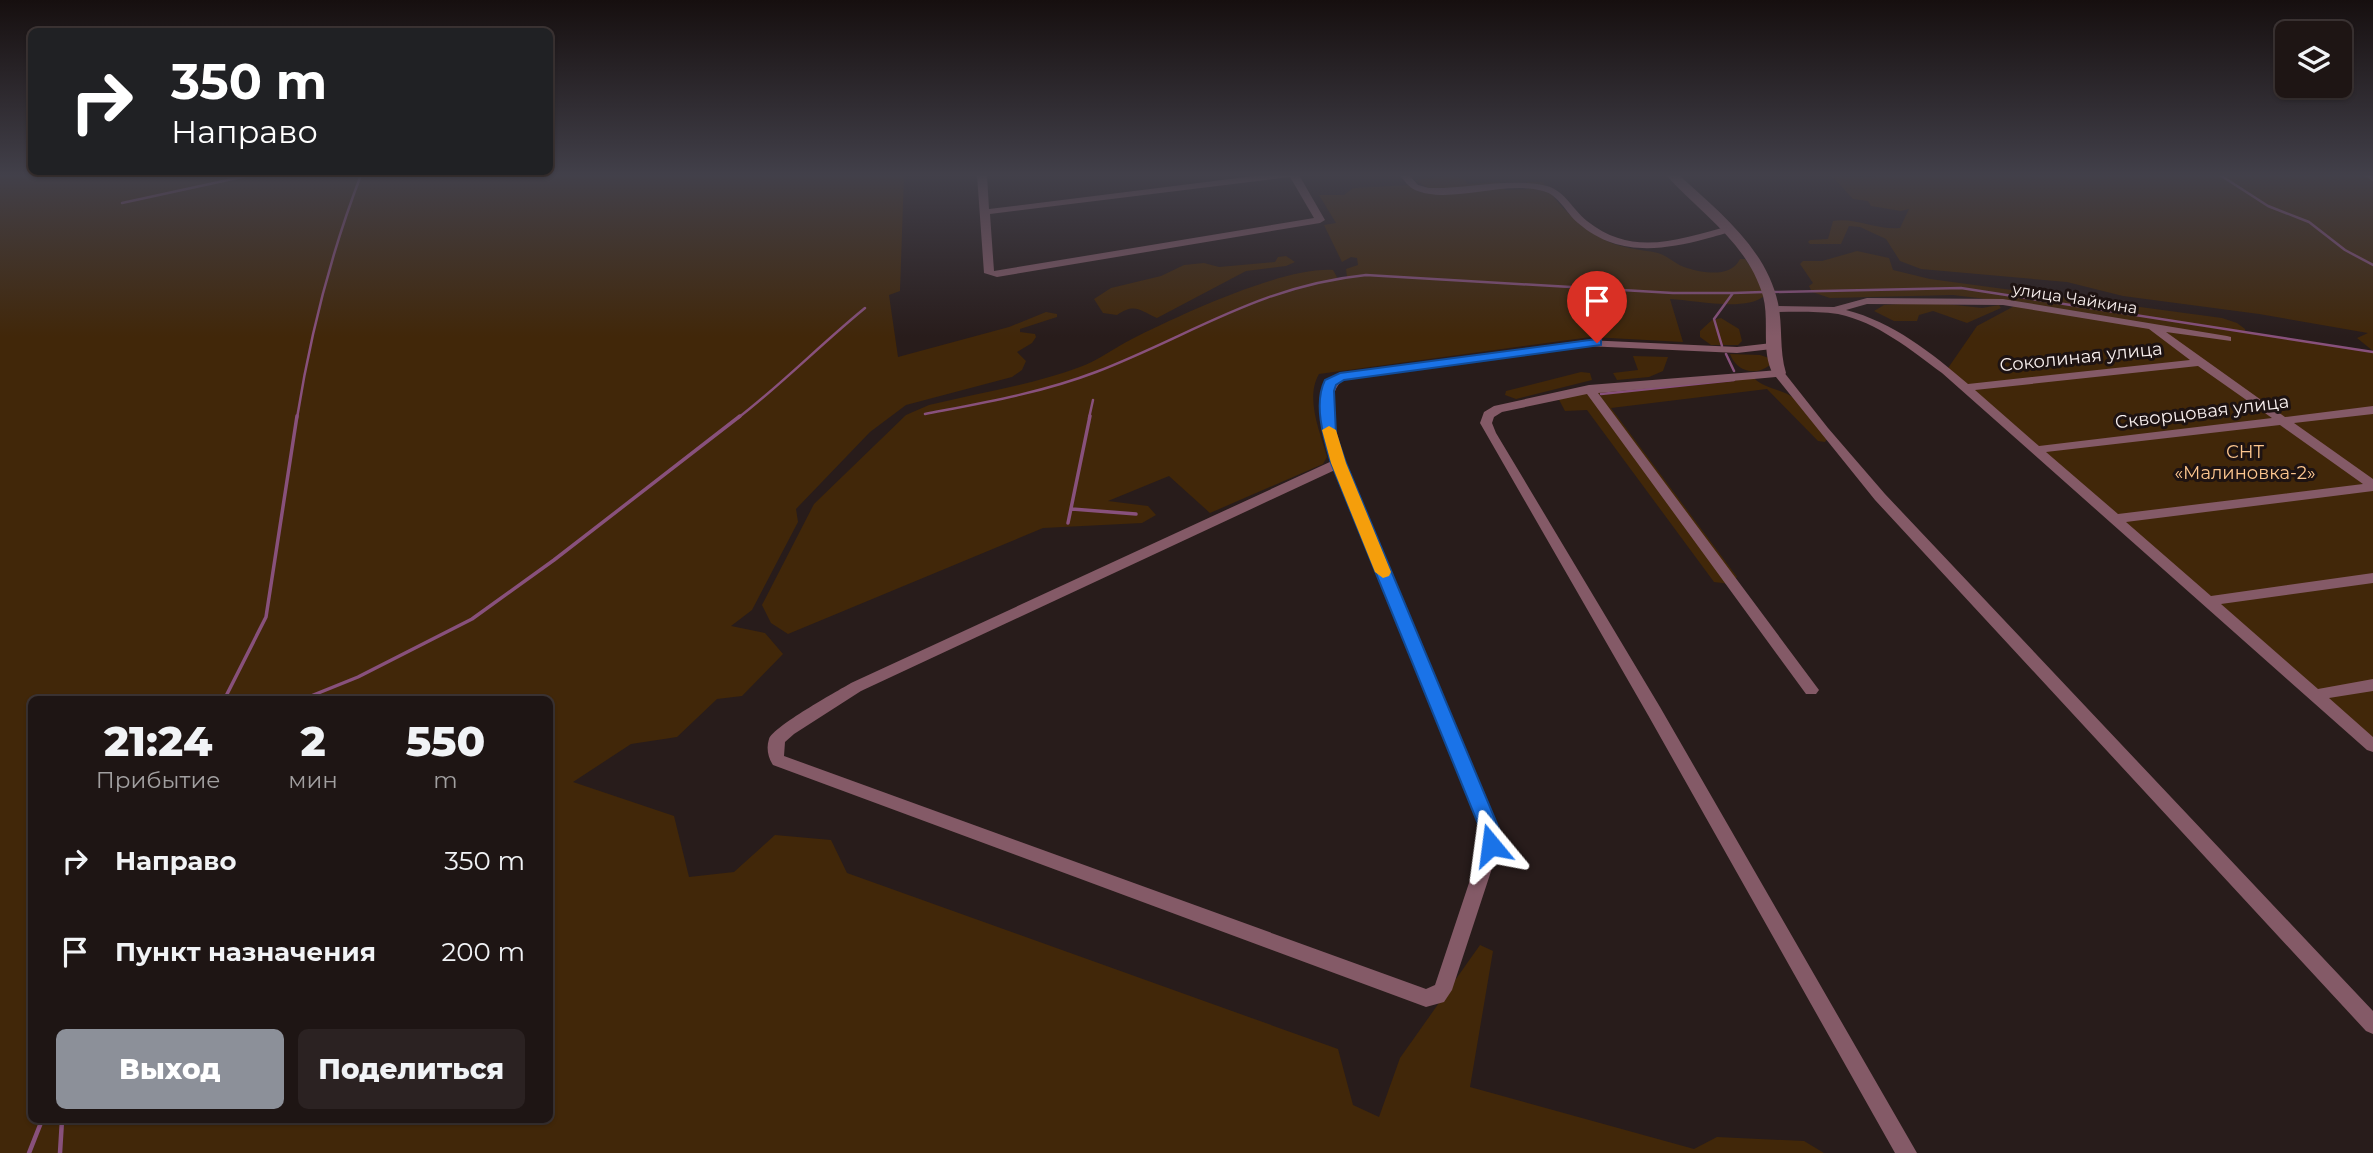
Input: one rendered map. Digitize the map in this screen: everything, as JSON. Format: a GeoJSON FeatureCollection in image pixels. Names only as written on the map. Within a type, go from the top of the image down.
{"type":"FeatureCollection","features":[{"type":"Feature","properties":{"kind":"street"},"geometry":{"type":"LineString","coordinates":[[986,229],[989,273],[997,274],[1267,229]]}},
{"type":"Feature","properties":{"kind":"street"},"geometry":{"type":"LineString","coordinates":[[1593,229],[1617,242],[1644,248],[1730,229],[1743,244],[1770,298],[1772,346],[1779,373],[1880,497],[2373,1025]]}},
{"type":"Feature","properties":{"kind":"street","name":"улица Чайкина"},"geometry":{"type":"LineString","coordinates":[[1834,311],[1851,304],[1867,302],[2003,302],[2227,340]]}},
{"type":"Feature","properties":{"kind":"street"},"geometry":{"type":"LineString","coordinates":[[1772,309],[1834,311],[1856,316],[1886,330],[1947,371],[2373,746]]}},
{"type":"Feature","properties":{"kind":"street"},"geometry":{"type":"LineString","coordinates":[[2150,327],[2373,486]]}},
{"type":"Feature","properties":{"kind":"street"},"geometry":{"type":"LineString","coordinates":[[1339,463],[856,687],[788,730],[777,740],[776,757],[792,766],[1426,998],[1437,996],[1443,990],[1491,845],[1490,831],[1339,463],[1329,434],[1327,391],[1330,383],[1340,377],[1586,343],[1737,350],[1772,346]]}},
{"type":"Feature","properties":{"kind":"street","name":"Соколиная улица"},"geometry":{"type":"LineString","coordinates":[[1966,388],[2199,362]]}},
{"type":"Feature","properties":{"kind":"street"},"geometry":{"type":"LineString","coordinates":[[1779,373],[1589,388],[1498,409],[1488,415],[1486,423],[1679,753],[1907,1153]]}},
{"type":"Feature","properties":{"kind":"street"},"geometry":{"type":"LineString","coordinates":[[1589,388],[1811,691]]}},
{"type":"Feature","properties":{"kind":"street","name":"Скворцовая улица"},"geometry":{"type":"LineString","coordinates":[[2035,450],[2373,410]]}},
{"type":"Feature","properties":{"kind":"street"},"geometry":{"type":"LineString","coordinates":[[2114,519],[2373,486]]}},
{"type":"Feature","properties":{"kind":"street"},"geometry":{"type":"LineString","coordinates":[[2208,601],[2373,578]]}},
{"type":"Feature","properties":{"kind":"street"},"geometry":{"type":"LineString","coordinates":[[2315,695],[2373,685]]}},
{"type":"Feature","properties":{"kind":"green space"},"geometry":{"type":"Polygon","coordinates":[[[0,229],[902,229],[900,291],[889,295],[898,357],[1009,327],[1046,312],[1057,314],[1057,317],[1020,329],[1020,332],[1035,334],[1036,337],[1032,343],[1017,352],[1026,361],[1022,370],[1012,377],[906,405],[870,432],[796,509],[798,522],[752,610],[731,626],[765,633],[783,654],[742,696],[717,699],[677,737],[631,744],[573,782],[674,816],[689,877],[734,872],[775,835],[831,840],[847,873],[1338,1049],[1353,1105],[1379,1117],[1400,1058],[1480,945],[1493,951],[1470,1087],[1694,1149],[1717,1137],[1804,1141],[1824,1153],[0,1153],[0,229]]]}},
{"type":"Feature","properties":{"kind":"green space"},"geometry":{"type":"Polygon","coordinates":[[[1326,229],[1587,229],[1607,241],[1658,253],[1679,265],[1701,271],[1723,272],[1736,265],[1740,259],[1745,259],[1755,273],[1764,296],[1755,301],[1732,304],[1670,299],[1683,342],[1591,337],[1319,374],[1313,394],[1327,457],[1323,464],[1210,513],[1169,476],[1108,501],[1148,506],[1156,515],[1142,523],[1043,528],[788,634],[771,623],[762,605],[814,504],[906,415],[929,405],[1024,384],[1080,367],[1176,318],[1260,284],[1312,271],[1333,270],[1338,279],[1347,277],[1346,269],[1358,265],[1357,258],[1351,257],[1342,262],[1326,229]]]}},
{"type":"Feature","properties":{"kind":"green space"},"geometry":{"type":"Polygon","coordinates":[[[1831,229],[1848,229],[1841,244],[1808,242],[1828,239],[1831,229]]]}},
{"type":"Feature","properties":{"kind":"green space"},"geometry":{"type":"Polygon","coordinates":[[[1864,229],[2373,229],[2373,351],[2357,338],[2368,333],[2259,314],[2123,296],[2067,282],[1921,269],[1900,261],[1886,239],[1864,229]]]}},
{"type":"Feature","properties":{"kind":"green space","name":"СНТ «Малиновка-2»"},"geometry":{"type":"Polygon","coordinates":[[[1857,251],[1889,258],[1893,270],[1930,279],[2222,318],[2237,323],[2245,332],[2373,352],[2373,746],[1946,371],[1977,326],[2020,303],[1953,295],[1830,298],[1812,292],[1809,286],[1813,283],[1800,264],[1803,261],[1822,261],[1857,251]]]}},
{"type":"Feature","properties":{"kind":"green space"},"geometry":{"type":"Polygon","coordinates":[[[1286,256],[1295,262],[1286,266],[1246,271],[1157,318],[1133,309],[1117,315],[1103,313],[1094,299],[1111,288],[1161,276],[1184,265],[1204,263],[1219,267],[1275,262],[1278,257],[1286,256]]]}},
{"type":"Feature","properties":{"kind":"green space"},"geometry":{"type":"Polygon","coordinates":[[[1929,302],[1982,308],[1999,305],[2001,308],[1967,323],[1933,311],[1919,315],[1917,321],[1894,321],[1874,311],[1884,305],[1929,302]]]}},
{"type":"Feature","properties":{"kind":"green space"},"geometry":{"type":"Polygon","coordinates":[[[1721,318],[1739,329],[1742,341],[1738,345],[1711,345],[1700,337],[1700,331],[1712,320],[1721,318]]]}},
{"type":"Feature","properties":{"kind":"green space"},"geometry":{"type":"Polygon","coordinates":[[[1730,354],[1760,355],[1769,358],[1770,365],[1758,371],[1747,370],[1737,365],[1730,354]]]}},
{"type":"Feature","properties":{"kind":"green space"},"geometry":{"type":"Polygon","coordinates":[[[1633,356],[1668,357],[1663,371],[1649,377],[1617,380],[1613,373],[1638,370],[1633,356]]]}},
{"type":"Feature","properties":{"kind":"green space"},"geometry":{"type":"Polygon","coordinates":[[[1581,372],[1590,373],[1592,380],[1516,399],[1505,395],[1506,391],[1581,372]]]}},
{"type":"Feature","properties":{"kind":"green space"},"geometry":{"type":"Polygon","coordinates":[[[1754,378],[1763,385],[1795,399],[1827,439],[1825,442],[1818,441],[1767,389],[1611,408],[1737,577],[1730,584],[1714,582],[1587,410],[1565,411],[1557,396],[1754,378]]]}},
{"type":"Feature","properties":{"kind":"waterway"},"geometry":{"type":"LineString","coordinates":[[297,418],[308,356],[342,229]]}},
{"type":"Feature","properties":{"kind":"waterway"},"geometry":{"type":"LineString","coordinates":[[2318,229],[2345,250],[2373,265]]}},
{"type":"Feature","properties":{"kind":"waterway"},"geometry":{"type":"LineString","coordinates":[[925,414],[1054,386],[1131,358],[1259,301],[1328,281],[1366,275],[1673,293],[1733,293]]}},
{"type":"Feature","properties":{"kind":"waterway"},"geometry":{"type":"LineString","coordinates":[[1773,292],[1961,288],[2373,352]]}},
{"type":"Feature","properties":{"kind":"waterway"},"geometry":{"type":"LineString","coordinates":[[1733,293],[1763,292]]}},
{"type":"Feature","properties":{"kind":"waterway"},"geometry":{"type":"LineString","coordinates":[[1722,346],[1714,319],[1733,293]]}},
{"type":"Feature","properties":{"kind":"waterway"},"geometry":{"type":"LineString","coordinates":[[738,418],[865,308]]}},
{"type":"Feature","properties":{"kind":"waterway"},"geometry":{"type":"LineString","coordinates":[[1726,354],[1734,371]]}},
{"type":"Feature","properties":{"kind":"waterway"},"geometry":{"type":"LineString","coordinates":[[1601,394],[1734,380]]}},
{"type":"Feature","properties":{"kind":"waterway"},"geometry":{"type":"LineString","coordinates":[[1089,418],[1093,400]]}},
{"type":"Feature","properties":{"kind":"waterway"},"geometry":{"type":"LineString","coordinates":[[226,696],[266,617],[297,416]]}},
{"type":"Feature","properties":{"kind":"waterway"},"geometry":{"type":"LineString","coordinates":[[311,696],[358,677],[472,619],[554,560],[740,416]]}},
{"type":"Feature","properties":{"kind":"waterway"},"geometry":{"type":"LineString","coordinates":[[1068,523],[1090,416]]}},
{"type":"Feature","properties":{"kind":"waterway"},"geometry":{"type":"LineString","coordinates":[[1072,509],[1136,514]]}},
{"type":"Feature","properties":{"kind":"waterway"},"geometry":{"type":"LineString","coordinates":[[29,1153],[41,1123]]}},
{"type":"Feature","properties":{"kind":"waterway"},"geometry":{"type":"LineString","coordinates":[[60,1153],[62,1123]]}},
{"type":"Feature","properties":{"kind":"slow traffic"},"geometry":{"type":"LineString","coordinates":[[1329,430],[1339,463],[1383,572]]}},
{"type":"Feature","properties":{"kind":"route"},"geometry":{"type":"LineString","coordinates":[[1491,845],[1490,831],[1339,463],[1329,434],[1327,391],[1330,383],[1340,377],[1597,343]]}}]}
